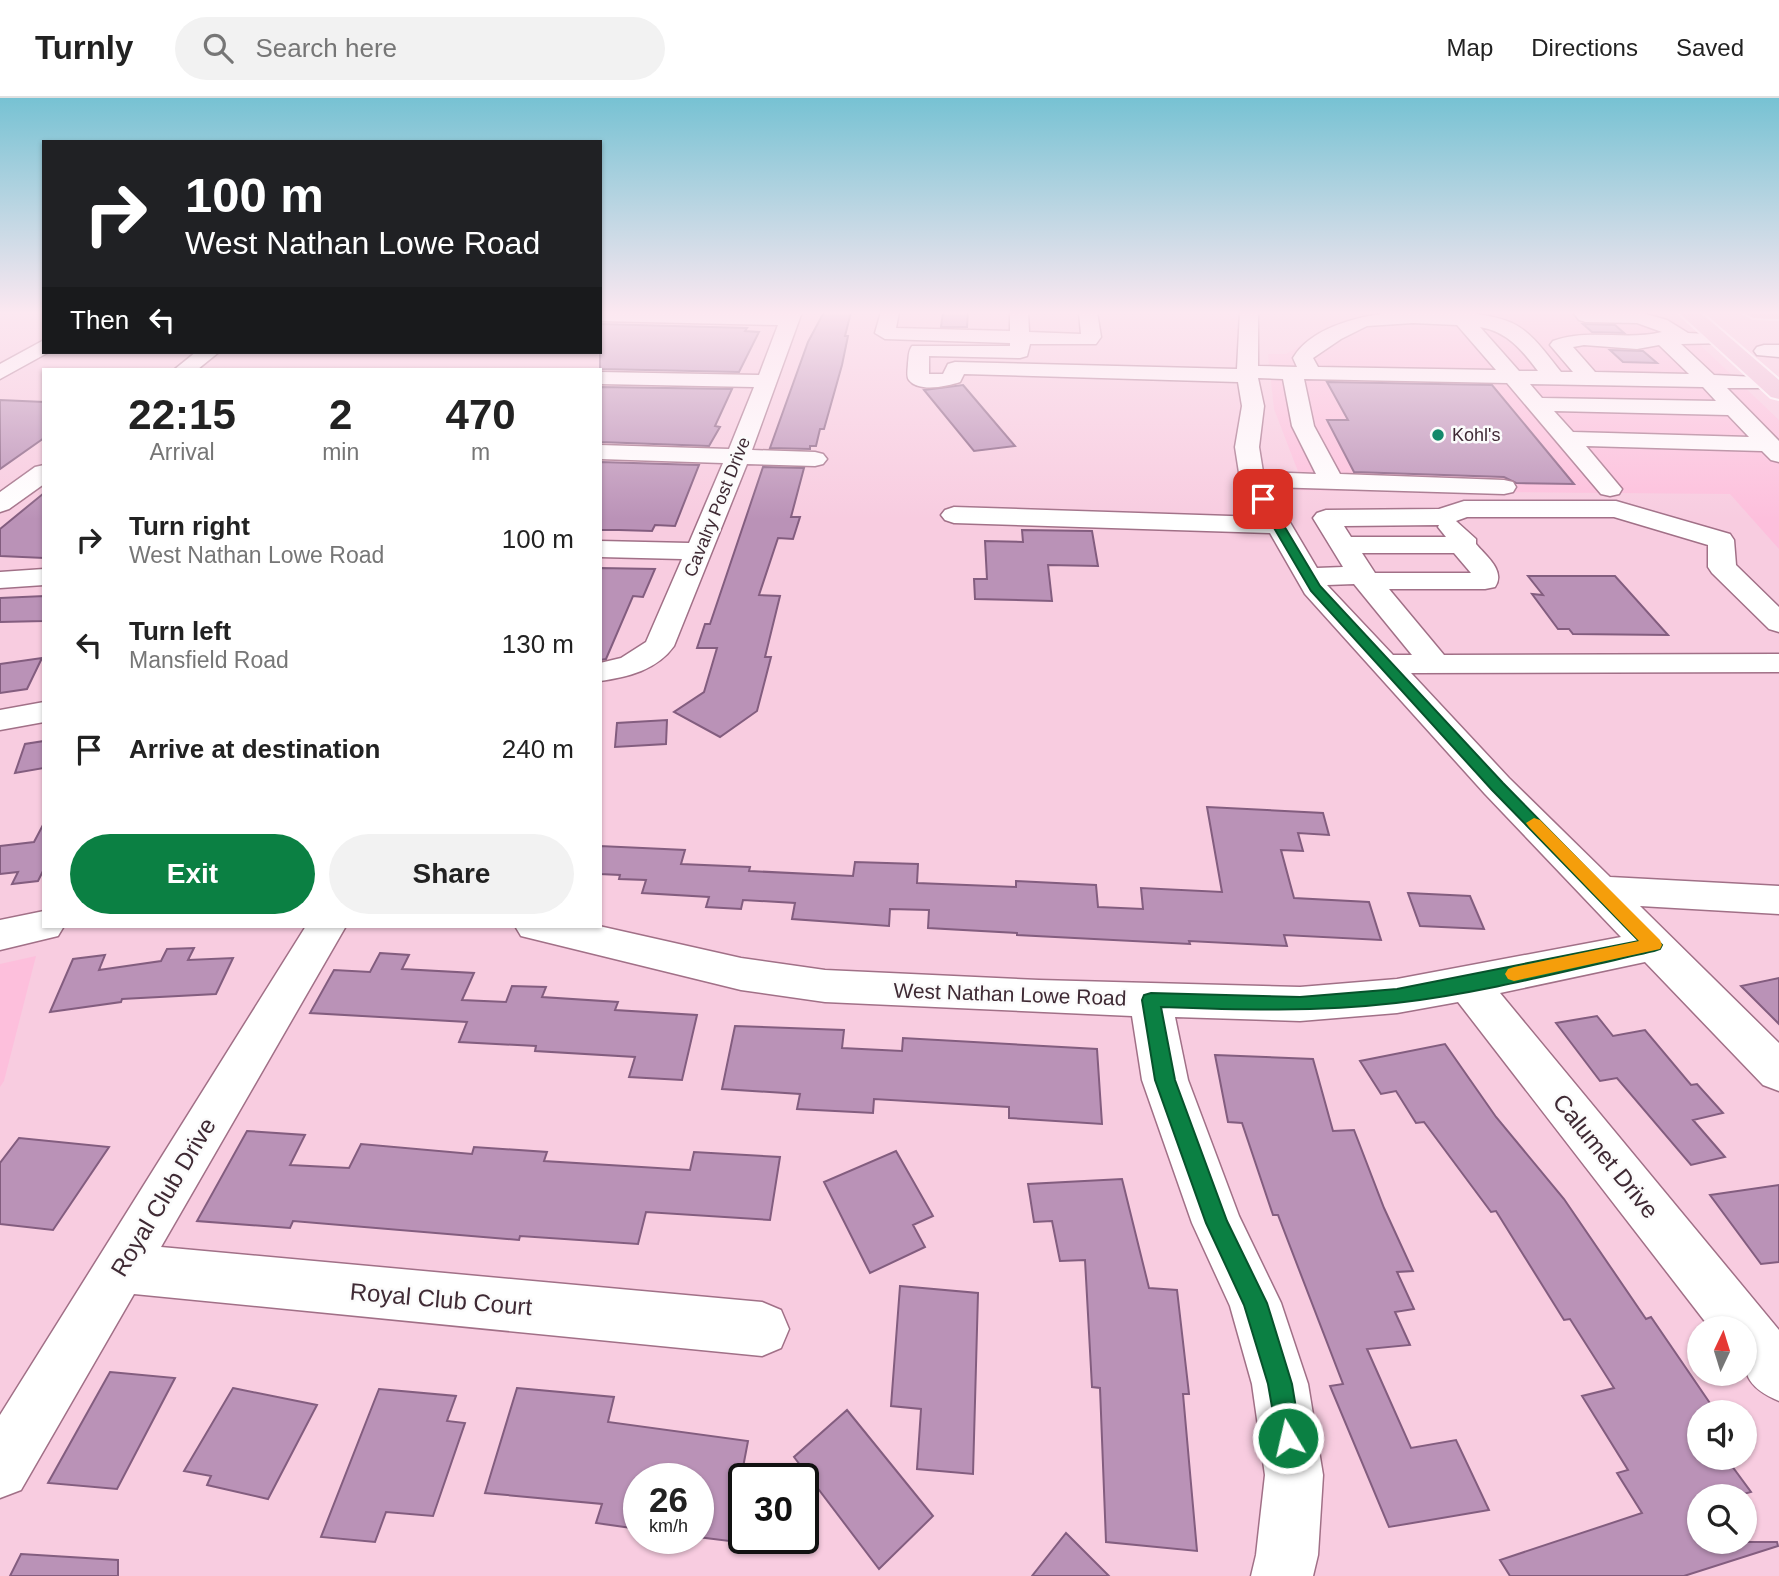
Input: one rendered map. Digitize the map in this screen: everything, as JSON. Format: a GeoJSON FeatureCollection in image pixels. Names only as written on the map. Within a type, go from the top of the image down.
{"type":"FeatureCollection","features":[{"type":"Feature","properties":{"kind":"street","name":"Cavalry Post Drive"},"geometry":{"type":"LineString","coordinates":[[602,673],[631,666],[648,658],[659,646],[767,381]]}},
{"type":"Feature","properties":{"kind":"street"},"geometry":{"type":"LineString","coordinates":[[927,381],[946,381]]}},
{"type":"Feature","properties":{"kind":"street"},"geometry":{"type":"LineString","coordinates":[[1248,381],[1253,406],[1247,447],[1252,480],[1308,577],[1497,786],[1779,1072]]}},
{"type":"Feature","properties":{"kind":"street"},"geometry":{"type":"LineString","coordinates":[[1301,381],[1303,426],[1332,482]]}},
{"type":"Feature","properties":{"kind":"street"},"geometry":{"type":"LineString","coordinates":[[1484,381],[1529,397],[1728,401],[1756,381]]}},
{"type":"Feature","properties":{"kind":"street"},"geometry":{"type":"LineString","coordinates":[[1252,480],[1610,489],[1515,381]]}},
{"type":"Feature","properties":{"kind":"street"},"geometry":{"type":"LineString","coordinates":[[1529,397],[1551,381]]}},
{"type":"Feature","properties":{"kind":"street"},"geometry":{"type":"LineString","coordinates":[[1602,381],[1728,401]]}},
{"type":"Feature","properties":{"kind":"street"},"geometry":{"type":"LineString","coordinates":[[1707,381],[1775,454]]}},
{"type":"Feature","properties":{"kind":"street"},"geometry":{"type":"LineString","coordinates":[[1529,397],[1728,401]]}},
{"type":"Feature","properties":{"kind":"street"},"geometry":{"type":"LineString","coordinates":[[1566,439],[1775,454]]}},
{"type":"Feature","properties":{"kind":"street"},"geometry":{"type":"LineString","coordinates":[[602,452],[815,460]]}},
{"type":"Feature","properties":{"kind":"street"},"geometry":{"type":"LineString","coordinates":[[1583,459],[1775,454]]}},
{"type":"Feature","properties":{"kind":"street"},"geometry":{"type":"LineString","coordinates":[[0,504],[42,473]]}},
{"type":"Feature","properties":{"kind":"street"},"geometry":{"type":"LineString","coordinates":[[954,514],[1275,522],[1326,518],[1442,517],[1464,509],[1616,509],[1721,540],[1722,567],[1779,623]]}},
{"type":"Feature","properties":{"kind":"street"},"geometry":{"type":"LineString","coordinates":[[1442,517],[1463,539],[1462,545]]}},
{"type":"Feature","properties":{"kind":"street"},"geometry":{"type":"LineString","coordinates":[[1326,518],[1364,578],[1434,662]]}},
{"type":"Feature","properties":{"kind":"street"},"geometry":{"type":"LineString","coordinates":[[1308,577],[1485,581],[1485,572],[1462,545],[1343,545]]}},
{"type":"Feature","properties":{"kind":"street"},"geometry":{"type":"LineString","coordinates":[[602,549],[699,551]]}},
{"type":"Feature","properties":{"kind":"street"},"geometry":{"type":"LineString","coordinates":[[0,580],[42,577]]}},
{"type":"Feature","properties":{"kind":"street"},"geometry":{"type":"LineString","coordinates":[[1384,664],[1779,663]]}},
{"type":"Feature","properties":{"kind":"street"},"geometry":{"type":"LineString","coordinates":[[0,720],[42,712]]}},
{"type":"Feature","properties":{"kind":"street"},"geometry":{"type":"LineString","coordinates":[[1600,890],[1774,904]]}},
{"type":"Feature","properties":{"kind":"street"},"geometry":{"type":"LineString","coordinates":[[0,935],[42,926]]}},
{"type":"Feature","properties":{"kind":"street","name":"Royal Club Drive"},"geometry":{"type":"LineString","coordinates":[[0,1469],[325,928]]}},
{"type":"Feature","properties":{"kind":"street","name":"West Nathan Lowe Road"},"geometry":{"type":"LineString","coordinates":[[544,928],[741,974],[825,986],[1300,1004],[1397,996],[1654,945]]}},
{"type":"Feature","properties":{"kind":"street","name":"Calumet Drive"},"geometry":{"type":"LineString","coordinates":[[1468,984],[1734,1316]]}},
{"type":"Feature","properties":{"kind":"street"},"geometry":{"type":"LineString","coordinates":[[1151,1000],[1165,1080],[1217,1223],[1255,1303],[1280,1384],[1294,1475],[1287,1555],[1282,1576]]}},
{"type":"Feature","properties":{"kind":"street","name":"Royal Club Court"},"geometry":{"type":"LineString","coordinates":[[120,1268],[762,1329]]}},
{"type":"Feature","properties":{"kind":"street","name":"Calumet Drive"},"geometry":{"type":"LineString","coordinates":[[1757,1345],[1779,1373]]}},
{"type":"Feature","properties":{"kind":"shaded area"},"geometry":{"type":"Polygon","coordinates":[[[1271,381],[1738,381],[1779,420],[1779,549],[1730,494],[1277,490],[1270,474],[1299,474],[1274,409],[1271,381]]]}},
{"type":"Feature","properties":{"kind":"shaded area"},"geometry":{"type":"Polygon","coordinates":[[[36,956],[4,1081],[0,1087],[0,964],[36,956]]]}},
{"type":"Feature","properties":{"kind":"building"},"geometry":{"type":"Polygon","coordinates":[[[794,381],[838,381],[824,429],[820,429],[816,446],[810,446],[810,449],[770,448],[794,381]]]}},
{"type":"Feature","properties":{"kind":"building","name":"Kohl's"},"geometry":{"type":"Polygon","coordinates":[[[1327,382],[1492,385],[1574,484],[1516,483],[1504,477],[1354,472],[1327,420],[1348,420],[1327,382]]]}},
{"type":"Feature","properties":{"kind":"building"},"geometry":{"type":"Polygon","coordinates":[[[963,385],[1015,446],[974,451],[924,390],[963,385]]]}},
{"type":"Feature","properties":{"kind":"building"},"geometry":{"type":"Polygon","coordinates":[[[602,387],[732,389],[715,426],[720,427],[709,446],[602,442],[602,387]]]}},
{"type":"Feature","properties":{"kind":"building"},"geometry":{"type":"Polygon","coordinates":[[[0,400],[42,402],[42,439],[0,469],[0,400]]]}},
{"type":"Feature","properties":{"kind":"building"},"geometry":{"type":"Polygon","coordinates":[[[602,462],[699,465],[675,526],[655,525],[652,531],[602,530],[602,462]]]}},
{"type":"Feature","properties":{"kind":"building"},"geometry":{"type":"Polygon","coordinates":[[[763,467],[804,468],[791,517],[800,517],[793,539],[778,538],[759,595],[780,596],[765,657],[771,657],[757,711],[720,737],[674,712],[704,692],[717,648],[697,648],[705,624],[710,624],[763,467]]]}},
{"type":"Feature","properties":{"kind":"building"},"geometry":{"type":"Polygon","coordinates":[[[42,495],[42,558],[0,556],[0,529],[42,495]]]}},
{"type":"Feature","properties":{"kind":"building"},"geometry":{"type":"Polygon","coordinates":[[[1022,530],[1092,531],[1098,566],[1048,565],[1052,601],[975,599],[974,579],[987,579],[985,541],[1023,542],[1022,530]]]}},
{"type":"Feature","properties":{"kind":"building"},"geometry":{"type":"Polygon","coordinates":[[[602,568],[655,569],[643,597],[633,596],[606,659],[602,660],[602,568]]]}},
{"type":"Feature","properties":{"kind":"building"},"geometry":{"type":"Polygon","coordinates":[[[1528,576],[1615,576],[1668,635],[1573,634],[1569,629],[1558,629],[1532,594],[1543,595],[1528,576]]]}},
{"type":"Feature","properties":{"kind":"building"},"geometry":{"type":"Polygon","coordinates":[[[42,596],[42,621],[0,622],[0,598],[42,596]]]}},
{"type":"Feature","properties":{"kind":"building"},"geometry":{"type":"Polygon","coordinates":[[[42,658],[27,689],[0,693],[0,664],[42,658]]]}},
{"type":"Feature","properties":{"kind":"building"},"geometry":{"type":"Polygon","coordinates":[[[667,720],[666,744],[615,747],[617,723],[667,720]]]}},
{"type":"Feature","properties":{"kind":"building"},"geometry":{"type":"Polygon","coordinates":[[[42,741],[42,768],[15,773],[25,744],[42,741]]]}},
{"type":"Feature","properties":{"kind":"building"},"geometry":{"type":"Polygon","coordinates":[[[1207,807],[1323,813],[1329,835],[1298,833],[1303,851],[1281,850],[1294,898],[1369,902],[1381,940],[1284,935],[1287,946],[1017,935],[928,928],[929,910],[890,909],[889,926],[792,919],[795,903],[743,900],[741,909],[706,907],[709,897],[642,893],[646,880],[619,879],[620,875],[602,874],[602,846],[685,850],[681,864],[750,867],[749,871],[853,876],[855,862],[918,864],[917,883],[1016,887],[1016,881],[1096,885],[1098,907],[1143,909],[1141,888],[1222,892],[1207,807]]]}},
{"type":"Feature","properties":{"kind":"building"},"geometry":{"type":"Polygon","coordinates":[[[42,827],[42,873],[38,881],[12,884],[18,872],[0,874],[0,846],[34,842],[42,827]]]}},
{"type":"Feature","properties":{"kind":"building"},"geometry":{"type":"Polygon","coordinates":[[[1408,893],[1470,896],[1484,929],[1420,926],[1408,893]]]}},
{"type":"Feature","properties":{"kind":"building"},"geometry":{"type":"Polygon","coordinates":[[[194,948],[188,960],[233,958],[216,994],[122,999],[121,1002],[50,1012],[73,959],[105,955],[99,970],[161,961],[167,949],[194,948]]]}},
{"type":"Feature","properties":{"kind":"building"},"geometry":{"type":"Polygon","coordinates":[[[380,953],[409,955],[402,969],[474,973],[462,1000],[506,1002],[512,986],[546,987],[542,997],[618,1002],[615,1010],[697,1015],[682,1080],[629,1077],[635,1057],[535,1051],[536,1046],[459,1042],[467,1022],[310,1013],[334,970],[370,972],[380,953]]]}},
{"type":"Feature","properties":{"kind":"building"},"geometry":{"type":"Polygon","coordinates":[[[1779,978],[1779,1024],[1741,986],[1779,978]]]}},
{"type":"Feature","properties":{"kind":"building"},"geometry":{"type":"Polygon","coordinates":[[[1597,1016],[1613,1036],[1645,1030],[1691,1085],[1697,1084],[1723,1113],[1693,1120],[1725,1157],[1691,1165],[1617,1078],[1600,1081],[1556,1023],[1597,1016]]]}},
{"type":"Feature","properties":{"kind":"building"},"geometry":{"type":"Polygon","coordinates":[[[735,1026],[844,1030],[842,1048],[902,1051],[903,1038],[1097,1049],[1102,1124],[1009,1118],[1009,1107],[874,1099],[873,1113],[797,1109],[800,1094],[722,1089],[735,1026]]]}},
{"type":"Feature","properties":{"kind":"building"},"geometry":{"type":"Polygon","coordinates":[[[1445,1044],[1496,1117],[1564,1199],[1646,1319],[1651,1317],[1687,1370],[1687,1386],[1698,1386],[1708,1400],[1687,1400],[1687,1470],[1735,1470],[1745,1484],[1687,1484],[1687,1554],[1753,1554],[1684,1576],[1510,1576],[1500,1560],[1642,1513],[1617,1473],[1628,1470],[1582,1396],[1614,1388],[1570,1319],[1564,1320],[1496,1211],[1491,1212],[1424,1122],[1416,1123],[1396,1091],[1381,1094],[1360,1061],[1445,1044]]]}},
{"type":"Feature","properties":{"kind":"building"},"geometry":{"type":"Polygon","coordinates":[[[1215,1055],[1313,1059],[1333,1131],[1354,1130],[1384,1208],[1413,1271],[1397,1272],[1414,1309],[1395,1312],[1410,1345],[1367,1349],[1411,1448],[1456,1440],[1489,1510],[1389,1527],[1330,1386],[1343,1384],[1278,1215],[1273,1215],[1242,1123],[1228,1122],[1215,1055]]]}},
{"type":"Feature","properties":{"kind":"building"},"geometry":{"type":"Polygon","coordinates":[[[247,1131],[305,1135],[290,1165],[349,1168],[361,1144],[472,1154],[474,1147],[547,1152],[544,1161],[690,1170],[694,1152],[780,1157],[770,1220],[646,1212],[638,1244],[520,1236],[519,1240],[293,1221],[290,1228],[197,1221],[247,1131]]]}},
{"type":"Feature","properties":{"kind":"building"},"geometry":{"type":"Polygon","coordinates":[[[19,1138],[109,1147],[53,1230],[0,1224],[0,1163],[19,1138]]]}},
{"type":"Feature","properties":{"kind":"building"},"geometry":{"type":"Polygon","coordinates":[[[896,1151],[933,1216],[913,1225],[925,1247],[870,1273],[824,1182],[896,1151]]]}},
{"type":"Feature","properties":{"kind":"building"},"geometry":{"type":"Polygon","coordinates":[[[1122,1179],[1149,1288],[1177,1290],[1189,1394],[1183,1394],[1197,1551],[1106,1542],[1100,1388],[1092,1387],[1085,1260],[1060,1261],[1052,1221],[1034,1222],[1028,1184],[1122,1179]]]}},
{"type":"Feature","properties":{"kind":"building"},"geometry":{"type":"Polygon","coordinates":[[[1779,1185],[1779,1262],[1761,1264],[1710,1195],[1779,1185]]]}},
{"type":"Feature","properties":{"kind":"building"},"geometry":{"type":"Polygon","coordinates":[[[900,1286],[978,1293],[973,1474],[917,1469],[921,1409],[891,1406],[900,1286]]]}},
{"type":"Feature","properties":{"kind":"building"},"geometry":{"type":"Polygon","coordinates":[[[110,1372],[175,1378],[117,1489],[48,1483],[110,1372]]]}},
{"type":"Feature","properties":{"kind":"building"},"geometry":{"type":"Polygon","coordinates":[[[233,1388],[317,1405],[268,1499],[207,1485],[211,1476],[184,1471],[233,1388]]]}},
{"type":"Feature","properties":{"kind":"building"},"geometry":{"type":"Polygon","coordinates":[[[517,1388],[614,1397],[608,1422],[748,1441],[744,1463],[728,1463],[728,1541],[714,1539],[714,1463],[623,1463],[623,1527],[596,1523],[602,1504],[485,1493],[517,1388]]]}},
{"type":"Feature","properties":{"kind":"building"},"geometry":{"type":"Polygon","coordinates":[[[379,1389],[456,1396],[447,1421],[465,1423],[433,1516],[386,1512],[375,1542],[321,1537],[379,1389]]]}},
{"type":"Feature","properties":{"kind":"building"},"geometry":{"type":"Polygon","coordinates":[[[847,1410],[933,1516],[879,1569],[819,1490],[819,1463],[799,1463],[794,1457],[847,1410]]]}},
{"type":"Feature","properties":{"kind":"building"},"geometry":{"type":"Polygon","coordinates":[[[1066,1533],[1109,1576],[1032,1576],[1066,1533]]]}},
{"type":"Feature","properties":{"kind":"building"},"geometry":{"type":"Polygon","coordinates":[[[1757,1542],[1777,1542],[1778,1546],[1757,1553],[1757,1542]]]}},
{"type":"Feature","properties":{"kind":"building"},"geometry":{"type":"Polygon","coordinates":[[[21,1554],[118,1560],[118,1576],[10,1576],[21,1554]]]}},
{"type":"Feature","properties":{"kind":"slow traffic"},"geometry":{"type":"LineString","coordinates":[[1514,974],[1654,945],[1534,823]]}},
{"type":"Feature","properties":{"kind":"place","name":"Kohl's"},"geometry":{"type":"Point","coordinates":[1438,435]}},
{"type":"Feature","properties":{"kind":"route"},"geometry":{"type":"LineString","coordinates":[[1263,499],[1315,588],[1497,786],[1654,945],[1397,996],[1300,1004],[1151,1000],[1165,1080],[1217,1223],[1255,1303],[1280,1384],[1288,1438]]}}]}
